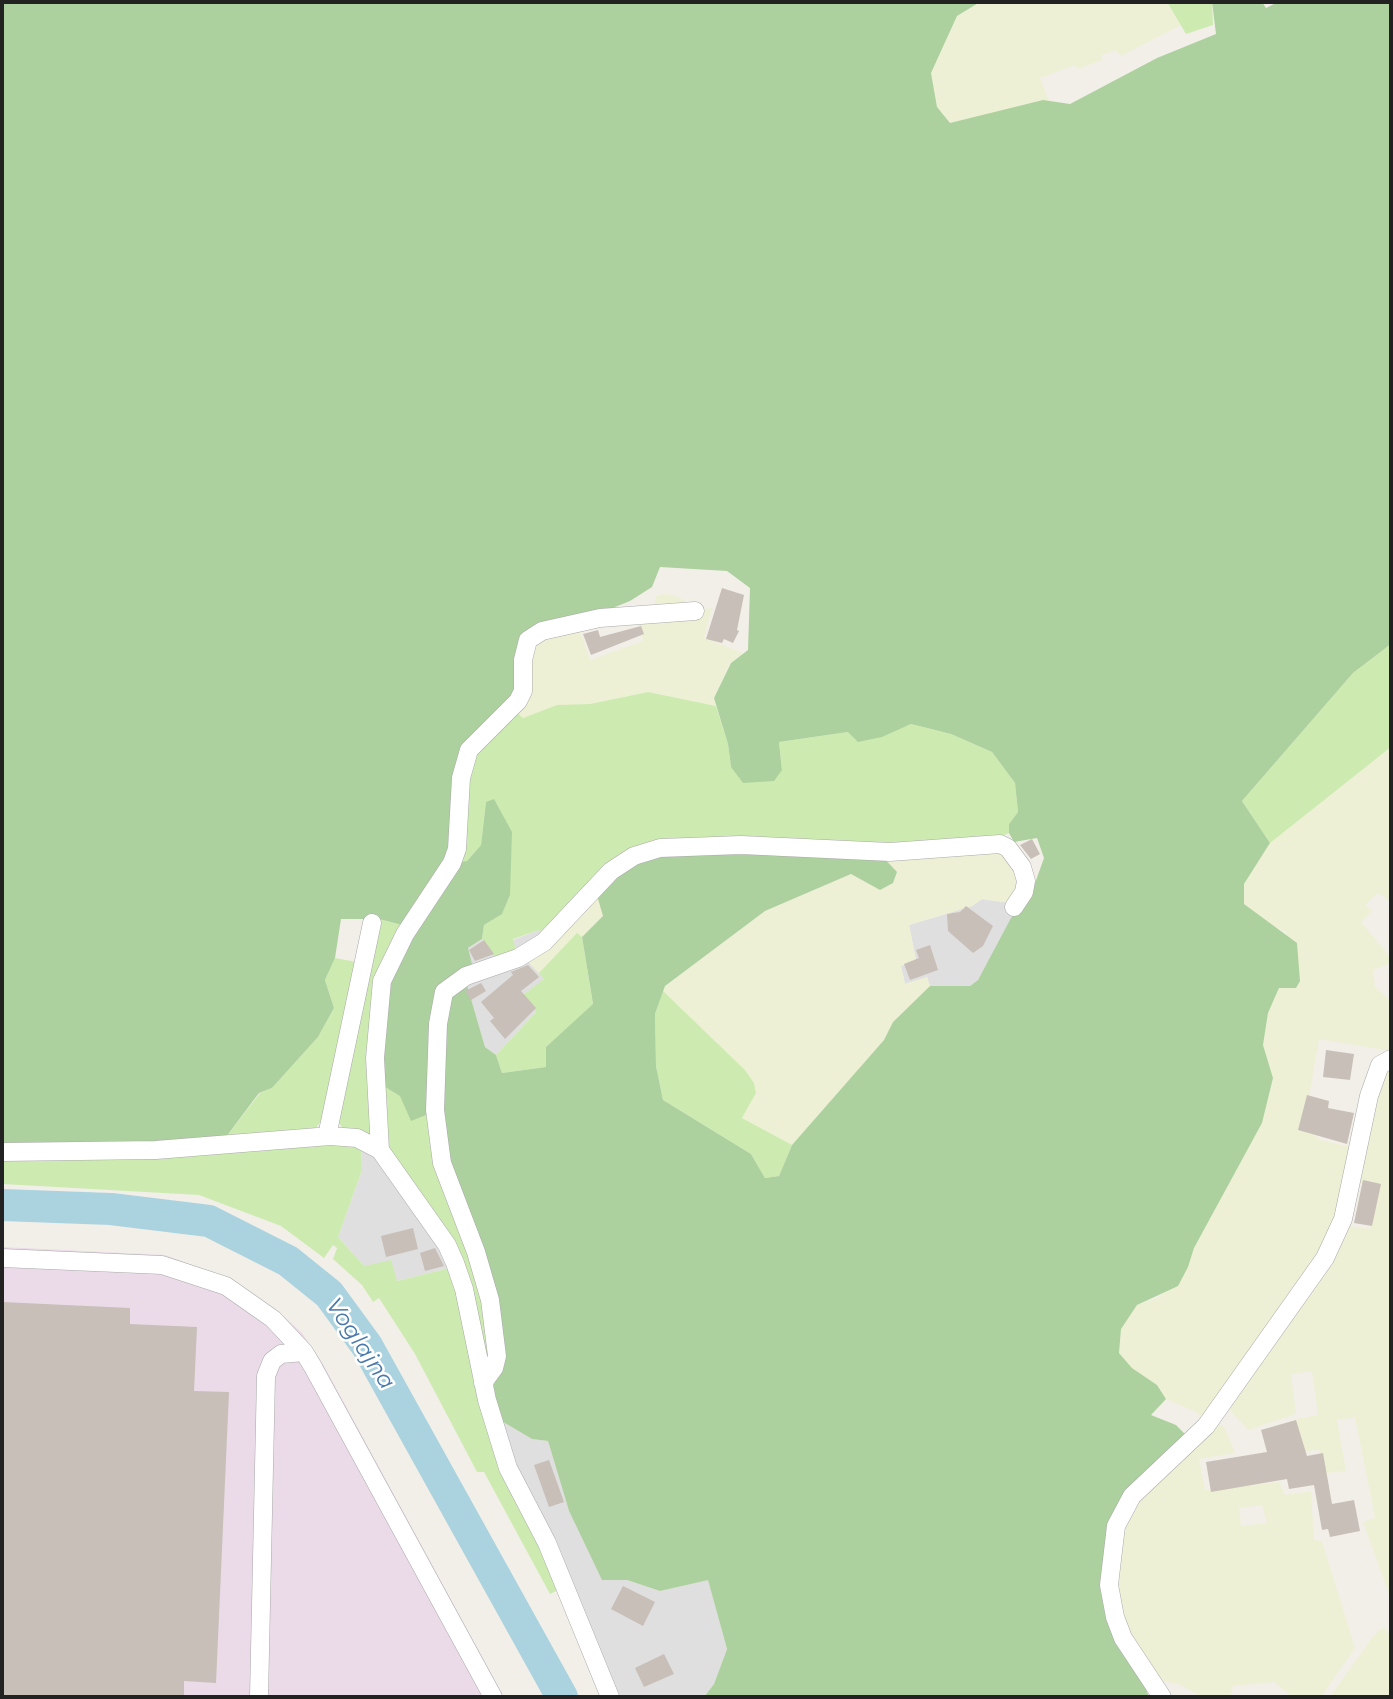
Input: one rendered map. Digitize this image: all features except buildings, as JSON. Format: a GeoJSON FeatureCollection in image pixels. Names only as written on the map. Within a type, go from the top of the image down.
{"type":"FeatureCollection","features":[{"type":"Feature","properties":{"kind":"street"},"geometry":{"type":"LineString","coordinates":[[380,1150],[374,1058],[382,981],[405,934],[452,863],[457,849],[461,778],[469,750],[517,701],[523,691],[523,660],[528,640],[542,631],[600,618],[695,611]]}},
{"type":"Feature","properties":{"kind":"street"},"geometry":{"type":"LineString","coordinates":[[483,1383],[494,1368],[497,1356],[490,1300],[476,1252],[442,1163],[435,1110],[437,1035],[444,992],[466,976],[518,958],[544,942],[611,871],[634,856],[660,848],[740,845],[890,852],[1000,844],[1008,848],[1022,867],[1026,881],[1024,892],[1014,907]]}},
{"type":"Feature","properties":{"kind":"street"},"geometry":{"type":"LineString","coordinates":[[327,1136],[372,923]]}},
{"type":"Feature","properties":{"kind":"street"},"geometry":{"type":"LineString","coordinates":[[1161,1697],[1123,1638],[1115,1617],[1108,1586],[1116,1526],[1132,1496],[1206,1426],[1325,1258],[1343,1219],[1369,1096],[1380,1065],[1391,1059]]}},
{"type":"Feature","properties":{"kind":"street"},"geometry":{"type":"LineString","coordinates":[[2,1152],[156,1150],[327,1136],[357,1138],[380,1150],[447,1245],[455,1263],[464,1289],[483,1383],[508,1468],[547,1543],[570,1606],[610,1697]]}},
{"type":"Feature","properties":{"kind":"street"},"geometry":{"type":"LineString","coordinates":[[2,1258],[162,1265],[226,1286],[273,1319],[304,1352],[493,1697]]}},
{"type":"Feature","properties":{"kind":"street"},"geometry":{"type":"LineString","coordinates":[[259,1697],[266,1376],[272,1361],[281,1354],[304,1352]]}},
{"type":"Feature","properties":{"kind":"shaded area"},"geometry":{"type":"Polygon","coordinates":[[[982,899],[1010,903],[1018,911],[978,980],[970,986],[930,986],[927,977],[905,984],[901,966],[916,960],[909,925],[972,906],[982,899]]]}},
{"type":"Feature","properties":{"kind":"shaded area"},"geometry":{"type":"Polygon","coordinates":[[[539,930],[543,935],[528,961],[544,978],[536,1012],[496,1055],[485,1047],[462,972],[468,948],[482,939],[496,958],[517,953],[513,940],[539,930]]]}},
{"type":"Feature","properties":{"kind":"shaded area"},"geometry":{"type":"Polygon","coordinates":[[[367,1138],[454,1267],[397,1281],[364,1266],[338,1237],[362,1170],[361,1147],[367,1138]]]}},
{"type":"Feature","properties":{"kind":"shaded area"},"geometry":{"type":"Polygon","coordinates":[[[2,1247],[165,1255],[228,1278],[280,1313],[302,1333],[323,1364],[504,1697],[2,1697],[2,1247]]]}},
{"type":"Feature","properties":{"kind":"shaded area"},"geometry":{"type":"Polygon","coordinates":[[[498,1419],[532,1439],[548,1441],[569,1511],[602,1579],[627,1580],[660,1591],[708,1579],[727,1649],[714,1684],[704,1697],[603,1697],[588,1666],[498,1419]]]}},
{"type":"Feature","properties":{"kind":"green space"},"geometry":{"type":"Polygon","coordinates":[[[2,2],[980,2],[957,16],[931,73],[937,107],[950,123],[1043,100],[1070,104],[1157,58],[1216,34],[1212,2],[1262,2],[1266,8],[1278,2],[1391,2],[1391,644],[1353,673],[1242,801],[1270,843],[1244,884],[1244,904],[1297,943],[1300,981],[1296,988],[1279,988],[1268,1013],[1263,1045],[1273,1078],[1262,1123],[1194,1248],[1188,1267],[1178,1286],[1137,1305],[1121,1329],[1119,1353],[1132,1368],[1157,1385],[1166,1399],[1151,1415],[1176,1425],[1187,1436],[1126,1495],[1106,1589],[1149,1697],[704,1697],[714,1684],[727,1649],[708,1580],[660,1591],[627,1580],[602,1580],[569,1511],[548,1441],[532,1439],[498,1419],[491,1395],[501,1359],[455,1192],[439,1096],[447,993],[466,982],[485,1047],[496,1055],[502,1073],[546,1067],[546,1047],[593,1004],[582,937],[603,916],[596,892],[611,876],[660,852],[882,856],[897,872],[893,883],[880,890],[851,874],[765,911],[665,986],[655,1014],[656,1066],[663,1100],[751,1154],[765,1178],[779,1176],[792,1145],[884,1040],[893,1022],[930,986],[970,986],[978,980],[1011,918],[1030,897],[1044,858],[1037,838],[1014,842],[1009,833],[1009,824],[1018,812],[1015,783],[992,752],[951,734],[911,724],[882,737],[858,742],[848,732],[779,742],[782,770],[774,781],[743,783],[731,767],[728,744],[714,698],[731,663],[748,650],[750,588],[727,571],[660,567],[652,587],[630,601],[598,614],[539,628],[515,697],[462,753],[451,860],[406,926],[379,919],[341,919],[335,958],[325,980],[334,1008],[318,1037],[272,1088],[259,1093],[223,1141],[2,1146],[2,2]]]}},
{"type":"Feature","properties":{"kind":"green space"},"geometry":{"type":"Polygon","coordinates":[[[980,2],[1166,2],[1181,25],[1121,56],[1115,50],[1102,55],[1102,60],[1078,69],[1075,65],[1040,78],[1049,101],[950,123],[937,107],[931,73],[957,16],[980,2]]]}},
{"type":"Feature","properties":{"kind":"green space"},"geometry":{"type":"Polygon","coordinates":[[[1167,2],[1212,2],[1213,25],[1186,34],[1167,2]]]}},
{"type":"Feature","properties":{"kind":"green space"},"geometry":{"type":"Polygon","coordinates":[[[674,595],[701,609],[712,608],[704,638],[743,653],[730,663],[714,698],[716,706],[648,692],[573,705],[523,718],[514,710],[534,638],[578,624],[590,660],[643,641],[637,616],[654,608],[656,596],[674,595]]]}},
{"type":"Feature","properties":{"kind":"green space"},"geometry":{"type":"Polygon","coordinates":[[[1391,644],[1391,747],[1270,843],[1242,801],[1353,673],[1391,644]]]}},
{"type":"Feature","properties":{"kind":"green space"},"geometry":{"type":"Polygon","coordinates":[[[648,692],[716,706],[728,744],[731,767],[782,769],[779,742],[848,732],[882,736],[911,724],[951,734],[992,752],[1015,783],[1018,812],[1009,824],[1009,833],[993,840],[923,847],[660,844],[543,935],[539,930],[513,939],[517,954],[495,958],[482,939],[484,925],[502,913],[510,895],[486,802],[481,845],[467,861],[459,862],[463,787],[474,750],[514,710],[523,718],[557,705],[590,704],[648,692]]]}},
{"type":"Feature","properties":{"kind":"green space"},"geometry":{"type":"Polygon","coordinates":[[[1391,747],[1391,902],[1378,893],[1365,905],[1372,911],[1361,922],[1391,958],[1388,964],[1373,970],[1375,987],[1389,999],[1391,997],[1391,1051],[1319,1039],[1304,1125],[1320,1140],[1355,1148],[1333,1232],[1301,1286],[1294,1284],[1206,1420],[1194,1411],[1166,1399],[1157,1385],[1132,1368],[1119,1353],[1121,1328],[1137,1305],[1159,1297],[1188,1267],[1194,1248],[1262,1123],[1273,1078],[1263,1045],[1268,1013],[1279,988],[1296,988],[1286,932],[1267,924],[1244,904],[1244,884],[1270,843],[1391,747]]]}},
{"type":"Feature","properties":{"kind":"green space"},"geometry":{"type":"Polygon","coordinates":[[[494,799],[512,832],[510,895],[502,914],[484,925],[482,939],[468,948],[472,964],[441,988],[431,1113],[411,1121],[400,1096],[377,1082],[390,969],[459,862],[467,861],[481,845],[486,802],[494,799]]]}},
{"type":"Feature","properties":{"kind":"green space"},"geometry":{"type":"Polygon","coordinates":[[[999,848],[1010,858],[1021,886],[1010,903],[982,899],[972,906],[909,925],[916,960],[901,966],[905,984],[927,977],[930,986],[893,1022],[884,1040],[792,1145],[742,1118],[756,1093],[754,1083],[745,1070],[663,991],[665,986],[765,911],[851,874],[880,890],[893,883],[897,872],[882,856],[999,848]]]}},
{"type":"Feature","properties":{"kind":"green space"},"geometry":{"type":"Polygon","coordinates":[[[596,892],[603,916],[582,937],[577,934],[539,973],[527,961],[596,892]]]}},
{"type":"Feature","properties":{"kind":"green space"},"geometry":{"type":"Polygon","coordinates":[[[379,919],[406,926],[372,1135],[367,1138],[344,1131],[336,1117],[379,919]]]}},
{"type":"Feature","properties":{"kind":"green space"},"geometry":{"type":"Polygon","coordinates":[[[577,933],[582,937],[593,1005],[546,1047],[546,1067],[502,1073],[496,1055],[536,1012],[523,995],[544,979],[539,973],[577,933]]]}},
{"type":"Feature","properties":{"kind":"green space"},"geometry":{"type":"Polygon","coordinates":[[[335,958],[357,962],[323,1119],[314,1130],[223,1141],[260,1093],[272,1088],[318,1037],[334,1008],[325,980],[335,958]]]}},
{"type":"Feature","properties":{"kind":"green space"},"geometry":{"type":"Polygon","coordinates":[[[663,991],[745,1070],[754,1083],[756,1093],[742,1118],[792,1145],[779,1176],[765,1178],[751,1154],[663,1100],[656,1066],[655,1014],[663,991]]]}},
{"type":"Feature","properties":{"kind":"green space"},"geometry":{"type":"Polygon","coordinates":[[[1391,1068],[1391,1612],[1389,1594],[1363,1522],[1375,1518],[1355,1417],[1337,1420],[1346,1471],[1326,1473],[1319,1449],[1301,1452],[1296,1419],[1318,1415],[1312,1371],[1291,1374],[1296,1414],[1248,1430],[1228,1408],[1343,1225],[1370,1229],[1379,1187],[1354,1181],[1381,1077],[1391,1068]]]}},
{"type":"Feature","properties":{"kind":"green space"},"geometry":{"type":"Polygon","coordinates":[[[377,1082],[431,1113],[487,1301],[489,1357],[484,1355],[469,1287],[388,1148],[377,1082]]]}},
{"type":"Feature","properties":{"kind":"green space"},"geometry":{"type":"Polygon","coordinates":[[[314,1142],[361,1147],[362,1170],[338,1237],[364,1266],[391,1260],[397,1281],[454,1267],[476,1359],[562,1588],[550,1594],[484,1472],[477,1472],[415,1354],[379,1298],[373,1302],[362,1285],[333,1259],[337,1248],[333,1245],[324,1258],[281,1226],[199,1195],[2,1184],[2,1158],[314,1142]]]}},
{"type":"Feature","properties":{"kind":"green space"},"geometry":{"type":"Polygon","coordinates":[[[1214,1423],[1224,1426],[1235,1453],[1199,1459],[1205,1490],[1279,1482],[1285,1495],[1311,1491],[1314,1540],[1322,1541],[1355,1648],[1321,1697],[1293,1697],[1274,1682],[1233,1686],[1230,1697],[1202,1697],[1179,1684],[1164,1681],[1151,1668],[1124,1626],[1115,1588],[1116,1551],[1133,1502],[1214,1423]],[[1262,1505],[1239,1508],[1241,1526],[1267,1523],[1262,1505]]]}},
{"type":"Feature","properties":{"kind":"green space"},"geometry":{"type":"Polygon","coordinates":[[[1385,1628],[1391,1637],[1391,1697],[1330,1697],[1371,1639],[1380,1629],[1385,1628]]]}},
{"type":"Feature","properties":{"kind":"waterway","name":"Voglajna"},"geometry":{"type":"LineString","coordinates":[[2,1205],[111,1209],[209,1221],[288,1261],[329,1294],[367,1346],[562,1697]]}}]}
